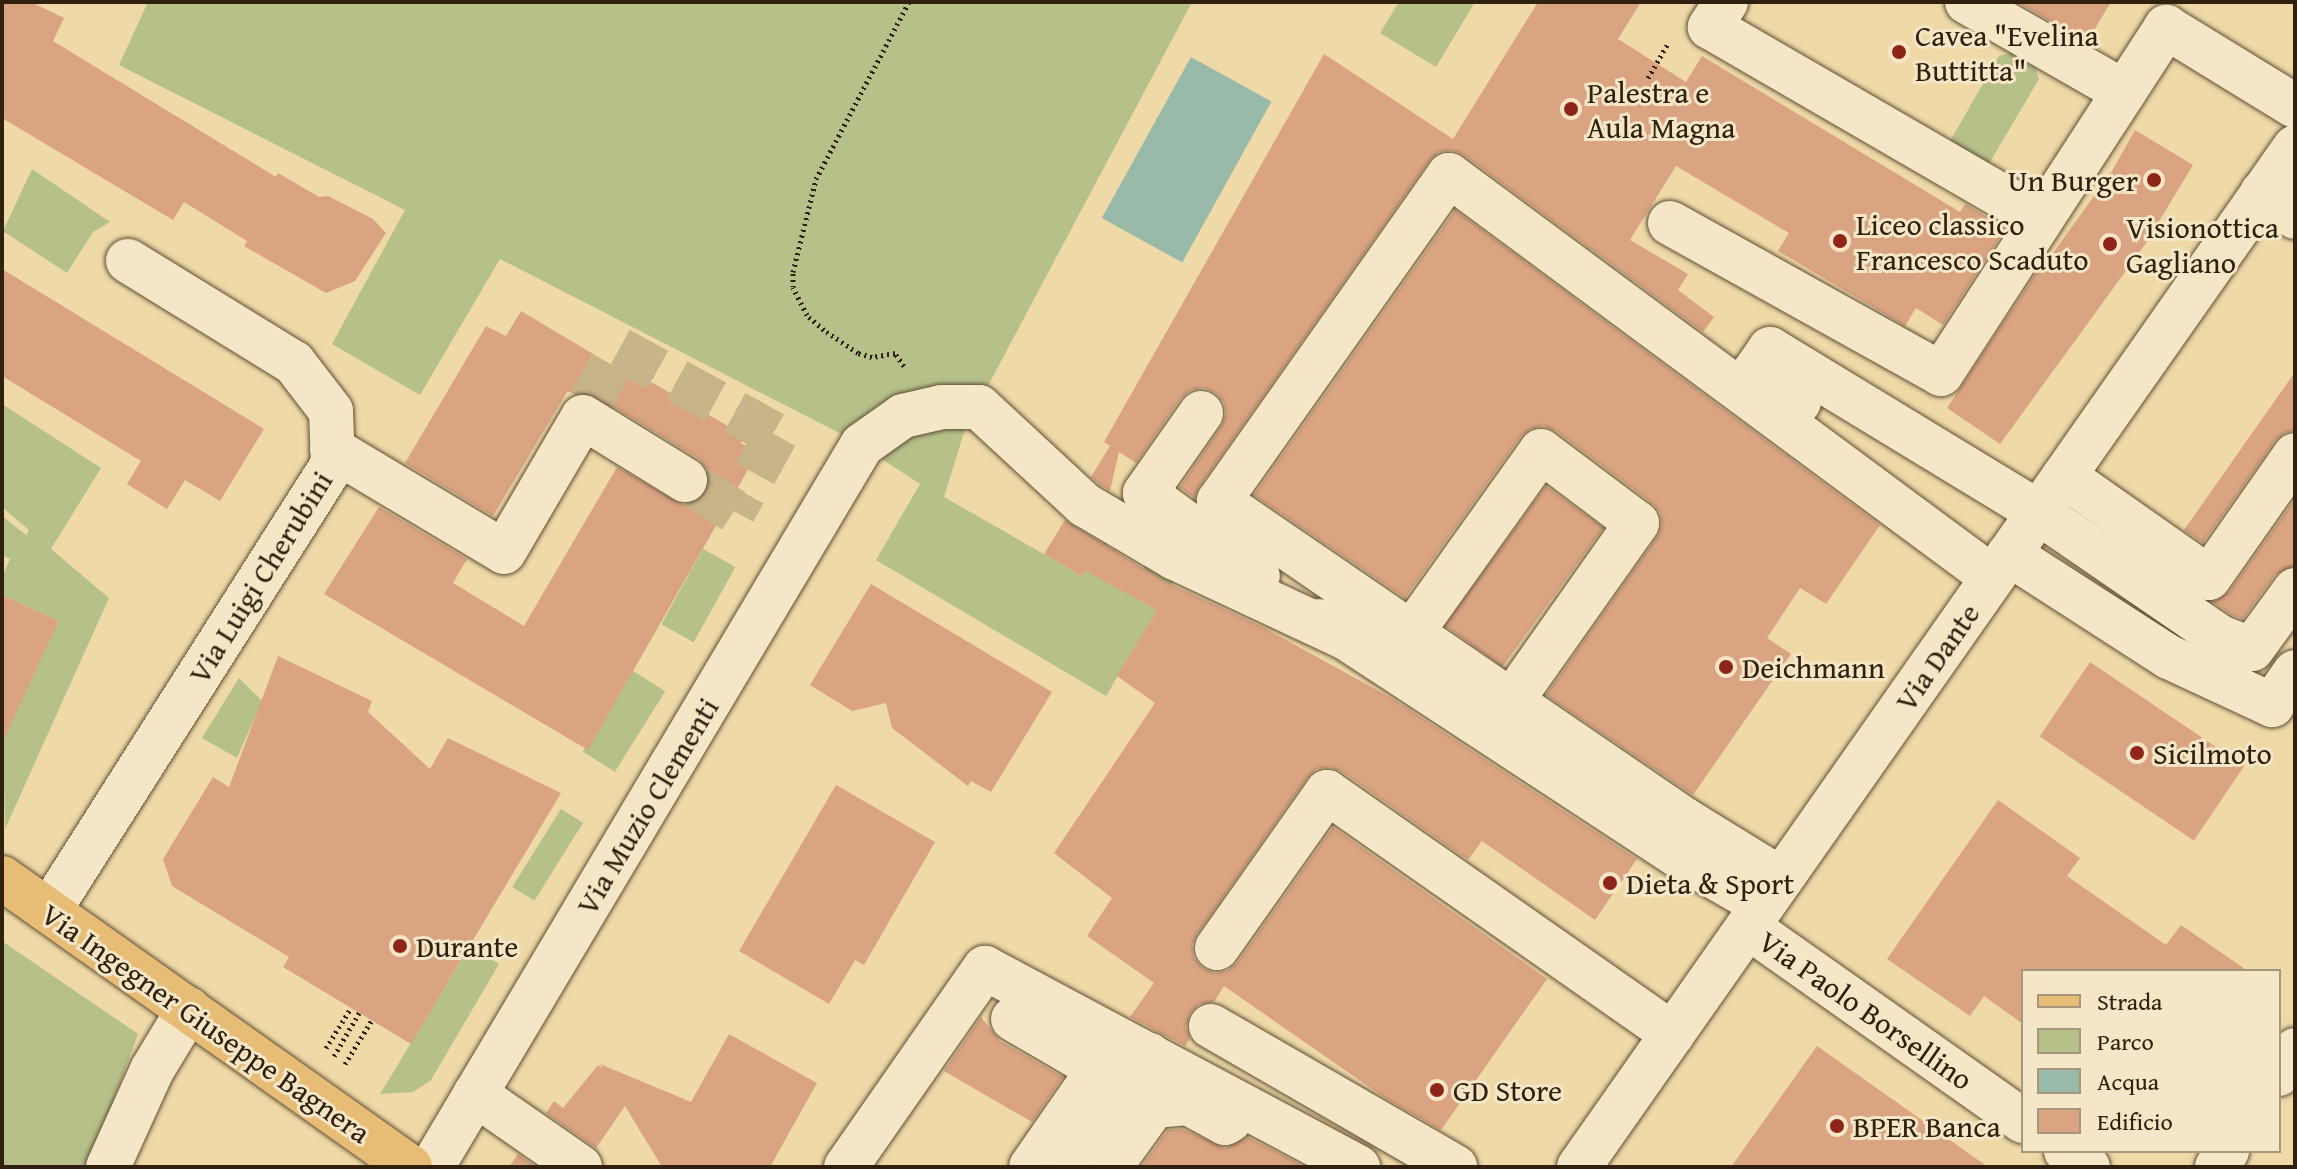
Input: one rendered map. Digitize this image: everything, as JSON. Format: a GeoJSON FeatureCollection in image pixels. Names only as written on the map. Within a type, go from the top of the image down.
{"type":"FeatureCollection","features":[{"type":"Feature","properties":{"kind":"main road","name":"Via Ingegner Giuseppe Bagnera"},"geometry":{"type":"LineString","coordinates":[[2,878],[410,1167]]}},
{"type":"Feature","properties":{"kind":"street"},"geometry":{"type":"LineString","coordinates":[[1726,2],[1710,27],[2041,219]]}},
{"type":"Feature","properties":{"kind":"street"},"geometry":{"type":"LineString","coordinates":[[1967,2],[2124,92]]}},
{"type":"Feature","properties":{"kind":"street"},"geometry":{"type":"LineString","coordinates":[[1670,223],[1941,374],[2172,14],[2295,106]]}},
{"type":"Feature","properties":{"kind":"street","name":"Via Dante"},"geometry":{"type":"LineString","coordinates":[[1582,1166],[2064,476],[2279,205],[2295,147]]}},
{"type":"Feature","properties":{"kind":"street"},"geometry":{"type":"LineString","coordinates":[[1764,903],[1685,820],[1219,501],[1449,175],[2001,566],[2169,657],[2272,705],[2292,681]]}},
{"type":"Feature","properties":{"kind":"street","name":"Via Luigi Cherubini"},"geometry":{"type":"LineString","coordinates":[[49,911],[333,464],[331,411],[294,363],[128,261]]}},
{"type":"Feature","properties":{"kind":"street"},"geometry":{"type":"LineString","coordinates":[[1874,453],[1754,372],[1770,349],[2038,512],[2220,637],[2252,649],[2295,590]]}},
{"type":"Feature","properties":{"kind":"street"},"geometry":{"type":"LineString","coordinates":[[933,409],[979,407],[1085,505],[1175,558],[1344,637]]}},
{"type":"Feature","properties":{"kind":"street","name":"Via Muzio Clementi"},"geometry":{"type":"LineString","coordinates":[[432,1167],[862,445],[903,416],[933,409]]}},
{"type":"Feature","properties":{"kind":"street"},"geometry":{"type":"LineString","coordinates":[[332,449],[504,552],[586,410],[685,480]]}},
{"type":"Feature","properties":{"kind":"street"},"geometry":{"type":"LineString","coordinates":[[1201,413],[1145,493],[1344,637],[1688,862],[1764,903]]}},
{"type":"Feature","properties":{"kind":"street"},"geometry":{"type":"LineString","coordinates":[[1412,632],[1541,451],[1637,523],[1512,700]]}},
{"type":"Feature","properties":{"kind":"street"},"geometry":{"type":"LineString","coordinates":[[2064,476],[2209,578],[2295,455]]}},
{"type":"Feature","properties":{"kind":"street"},"geometry":{"type":"LineString","coordinates":[[1217,948],[1327,792],[1673,1034]]}},
{"type":"Feature","properties":{"kind":"street","name":"Via Paolo Borsellino"},"geometry":{"type":"LineString","coordinates":[[1764,903],[2021,1119]]}},
{"type":"Feature","properties":{"kind":"street"},"geometry":{"type":"LineString","coordinates":[[846,1167],[985,968],[1358,1167]]}},
{"type":"Feature","properties":{"kind":"street"},"geometry":{"type":"LineString","coordinates":[[108,1167],[152,1070],[189,1009]]}},
{"type":"Feature","properties":{"kind":"street"},"geometry":{"type":"LineString","coordinates":[[1013,1019],[1099,1069],[1031,1167]]}},
{"type":"Feature","properties":{"kind":"street"},"geometry":{"type":"LineString","coordinates":[[1211,1026],[1455,1167]]}},
{"type":"Feature","properties":{"kind":"street"},"geometry":{"type":"LineString","coordinates":[[2281,1071],[2295,1050]]}},
{"type":"Feature","properties":{"kind":"street"},"geometry":{"type":"LineString","coordinates":[[1069,1167],[1149,1055]]}},
{"type":"Feature","properties":{"kind":"street"},"geometry":{"type":"LineString","coordinates":[[475,1094],[580,1167]]}},
{"type":"Feature","properties":{"kind":"street"},"geometry":{"type":"LineString","coordinates":[[1110,1167],[1154,1106],[1188,1103],[1225,1123],[1248,1108]]}},
{"type":"Feature","properties":{"kind":"path"},"geometry":{"type":"LineString","coordinates":[[909,2],[816,179],[793,272],[793,287],[807,315],[843,346],[872,357],[895,353],[907,372],[927,381],[933,409]]}},
{"type":"Feature","properties":{"kind":"path"},"geometry":{"type":"LineString","coordinates":[[333,1038],[351,1008]]}},
{"type":"Feature","properties":{"kind":"path"},"geometry":{"type":"LineString","coordinates":[[329,1064],[359,1013]]}},
{"type":"Feature","properties":{"kind":"path"},"geometry":{"type":"LineString","coordinates":[[354,1049],[372,1020]]}},
{"type":"Feature","properties":{"kind":"green space"},"geometry":{"type":"Polygon","coordinates":[[[148,2],[1192,2],[965,429],[944,497],[1082,576],[1106,539],[1109,541],[1091,573],[1128,593],[1147,562],[1176,578],[1106,696],[876,560],[920,484],[851,439],[500,259],[420,395],[332,344],[405,210],[119,65],[148,2]]]}},
{"type":"Feature","properties":{"kind":"green space"},"geometry":{"type":"Polygon","coordinates":[[[1399,2],[1475,2],[1436,67],[1380,33],[1399,2]]]}},
{"type":"Feature","properties":{"kind":"green space"},"geometry":{"type":"Polygon","coordinates":[[[2011,53],[2035,68],[2039,79],[1990,162],[1978,169],[1949,143],[1999,56],[2011,53]]]}},
{"type":"Feature","properties":{"kind":"green space"},"geometry":{"type":"Polygon","coordinates":[[[32,169],[110,222],[93,232],[67,273],[3,231],[32,169]]]}},
{"type":"Feature","properties":{"kind":"green space"},"geometry":{"type":"Polygon","coordinates":[[[2,404],[101,468],[51,549],[109,598],[5,829],[2,684],[59,621],[2,595],[2,577],[10,559],[2,555],[2,516],[26,535],[29,530],[2,507],[2,404]]]}},
{"type":"Feature","properties":{"kind":"green space"},"geometry":{"type":"Polygon","coordinates":[[[703,549],[735,567],[694,642],[661,624],[703,549]]]}},
{"type":"Feature","properties":{"kind":"green space"},"geometry":{"type":"Polygon","coordinates":[[[633,671],[665,691],[615,772],[583,752],[633,671]]]}},
{"type":"Feature","properties":{"kind":"green space"},"geometry":{"type":"Polygon","coordinates":[[[239,678],[262,701],[237,758],[202,738],[239,678]]]}},
{"type":"Feature","properties":{"kind":"green space"},"geometry":{"type":"Polygon","coordinates":[[[561,809],[583,823],[534,901],[512,887],[561,809]]]}},
{"type":"Feature","properties":{"kind":"green space"},"geometry":{"type":"Polygon","coordinates":[[[2,941],[138,1034],[89,1167],[2,1167],[2,941]]]}},
{"type":"Feature","properties":{"kind":"green space"},"geometry":{"type":"Polygon","coordinates":[[[470,946],[499,964],[431,1080],[413,1092],[380,1094],[470,946]]]}},
{"type":"Feature","properties":{"kind":"water"},"geometry":{"type":"Polygon","coordinates":[[[1191,57],[1271,102],[1182,263],[1102,218],[1191,57]]]}},
{"type":"Feature","properties":{"kind":"building"},"geometry":{"type":"Polygon","coordinates":[[[2,2],[31,2],[64,18],[53,41],[276,177],[278,173],[319,197],[328,196],[373,219],[386,233],[355,281],[326,293],[244,246],[247,241],[184,202],[173,220],[2,118],[2,2]]]}},
{"type":"Feature","properties":{"kind":"building"},"geometry":{"type":"Polygon","coordinates":[[[1538,2],[1641,2],[1618,39],[1686,82],[1702,56],[1960,212],[1965,204],[2006,228],[1943,325],[1916,308],[1905,326],[1778,251],[1789,233],[1676,166],[1630,240],[1688,274],[1678,290],[1714,317],[1703,332],[1464,155],[1452,150],[1439,152],[1429,161],[1194,498],[1180,487],[1221,427],[1226,414],[1224,403],[1216,393],[1204,388],[1191,390],[1181,398],[1136,463],[1119,452],[1110,491],[1091,477],[1110,446],[1104,442],[1324,54],[1453,139],[1538,2]]]}},
{"type":"Feature","properties":{"kind":"building"},"geometry":{"type":"Polygon","coordinates":[[[2017,2],[2111,2],[2087,42],[2017,2]]]}},
{"type":"Feature","properties":{"kind":"building"},"geometry":{"type":"Polygon","coordinates":[[[2135,130],[2193,165],[2144,246],[2000,444],[1947,408],[2050,252],[2053,253],[2112,171],[2135,130]]]}},
{"type":"Feature","properties":{"kind":"building"},"geometry":{"type":"Polygon","coordinates":[[[1455,210],[1880,525],[1826,604],[1800,588],[1767,638],[1791,654],[1693,795],[1546,695],[1657,537],[1662,525],[1660,512],[1652,503],[1556,431],[1543,426],[1530,429],[1521,436],[1405,598],[1254,495],[1455,210]]]}},
{"type":"Feature","properties":{"kind":"building"},"geometry":{"type":"Polygon","coordinates":[[[2,269],[264,429],[220,501],[185,480],[167,509],[127,484],[141,461],[2,376],[2,269]]]}},
{"type":"Feature","properties":{"kind":"building"},"geometry":{"type":"Polygon","coordinates":[[[521,311],[620,370],[623,366],[744,435],[741,443],[758,452],[588,750],[324,594],[379,507],[467,559],[453,583],[524,626],[617,467],[683,505],[696,502],[706,494],[710,480],[707,469],[699,459],[596,396],[584,392],[567,392],[493,516],[405,463],[486,326],[506,336],[521,311]]]}},
{"type":"Feature","properties":{"kind":"building"},"geometry":{"type":"Polygon","coordinates":[[[2295,372],[2295,430],[2284,433],[2275,441],[2203,543],[2184,530],[2295,372]]]}},
{"type":"Feature","properties":{"kind":"building"},"geometry":{"type":"Polygon","coordinates":[[[1546,486],[1603,528],[1502,667],[1445,625],[1546,486]]]}},
{"type":"Feature","properties":{"kind":"building"},"geometry":{"type":"Polygon","coordinates":[[[2295,499],[2295,565],[2275,575],[2243,619],[2232,615],[2213,602],[2229,592],[2295,499]]]}},
{"type":"Feature","properties":{"kind":"building"},"geometry":{"type":"Polygon","coordinates":[[[1065,520],[1162,580],[1263,627],[1393,699],[1637,859],[1595,920],[1482,841],[1468,860],[1341,771],[1330,767],[1317,769],[1307,778],[1197,934],[1192,945],[1194,958],[1202,968],[1214,973],[1227,971],[1237,963],[1333,827],[1547,979],[1441,1130],[1385,1098],[1224,986],[1214,1002],[1199,1004],[1190,1013],[1186,1027],[1190,1039],[1185,1046],[1130,1017],[1154,983],[1087,936],[1112,898],[1054,853],[1155,703],[1117,676],[1157,610],[1086,571],[1082,576],[1044,554],[1065,520]]]}},
{"type":"Feature","properties":{"kind":"building"},"geometry":{"type":"Polygon","coordinates":[[[871,584],[1052,692],[991,792],[971,781],[968,786],[892,728],[886,703],[852,711],[810,685],[871,584]]]}},
{"type":"Feature","properties":{"kind":"building"},"geometry":{"type":"Polygon","coordinates":[[[2,595],[59,621],[2,743],[2,595]]]}},
{"type":"Feature","properties":{"kind":"building"},"geometry":{"type":"Polygon","coordinates":[[[278,656],[372,701],[368,712],[430,769],[448,738],[561,793],[411,1044],[283,967],[289,957],[172,886],[163,859],[213,777],[229,787],[278,656]]]}},
{"type":"Feature","properties":{"kind":"building"},"geometry":{"type":"Polygon","coordinates":[[[2090,662],[2244,766],[2194,841],[2040,737],[2090,662]]]}},
{"type":"Feature","properties":{"kind":"building"},"geometry":{"type":"Polygon","coordinates":[[[836,785],[935,842],[864,965],[855,960],[829,1004],[739,951],[836,785]]]}},
{"type":"Feature","properties":{"kind":"building"},"geometry":{"type":"Polygon","coordinates":[[[1998,800],[2080,858],[2067,876],[2166,945],[2181,925],[2245,969],[2021,969],[2021,1023],[1984,996],[1970,1016],[1887,959],[1998,800]]]}},
{"type":"Feature","properties":{"kind":"building"},"geometry":{"type":"Polygon","coordinates":[[[981,1017],[1000,1041],[1063,1077],[1032,1122],[944,1071],[981,1017]]]}},
{"type":"Feature","properties":{"kind":"building"},"geometry":{"type":"Polygon","coordinates":[[[729,1034],[817,1083],[770,1167],[662,1167],[625,1106],[596,1148],[546,1113],[554,1101],[563,1108],[598,1065],[603,1069],[600,1064],[691,1102],[729,1034]]]}},
{"type":"Feature","properties":{"kind":"building"},"geometry":{"type":"Polygon","coordinates":[[[1817,1046],[1988,1167],[1731,1167],[1817,1046]]]}},
{"type":"Feature","properties":{"kind":"building"},"geometry":{"type":"Polygon","coordinates":[[[1183,1129],[1225,1148],[1248,1137],[1305,1167],[1141,1167],[1168,1130],[1183,1129]]]}},
{"type":"Feature","properties":{"kind":"building"},"geometry":{"type":"Polygon","coordinates":[[[518,1154],[536,1167],[509,1167],[518,1154]]]}},
{"type":"Feature","properties":{"kind":"tunnel"},"geometry":{"type":"LineString","coordinates":[[590,403],[619,349],[776,435],[734,511],[685,480]]}},
{"type":"Feature","properties":{"kind":"place","name":"Cavea \"Evelina Buttitta\""},"geometry":{"type":"Point","coordinates":[1899,52]}},
{"type":"Feature","properties":{"kind":"place","name":"Palestra e Aula Magna"},"geometry":{"type":"Point","coordinates":[1571,109]}},
{"type":"Feature","properties":{"kind":"place","name":"Un Burger"},"geometry":{"type":"Point","coordinates":[2154,180]}},
{"type":"Feature","properties":{"kind":"place","name":"Liceo classico Francesco Scaduto"},"geometry":{"type":"Point","coordinates":[1840,241]}},
{"type":"Feature","properties":{"kind":"place","name":"Visionottica Gagliano"},"geometry":{"type":"Point","coordinates":[2110,244]}},
{"type":"Feature","properties":{"kind":"place","name":"Deichmann"},"geometry":{"type":"Point","coordinates":[1726,667]}},
{"type":"Feature","properties":{"kind":"place","name":"Sicilmoto"},"geometry":{"type":"Point","coordinates":[2137,753]}},
{"type":"Feature","properties":{"kind":"place","name":"Dieta & Sport"},"geometry":{"type":"Point","coordinates":[1610,883]}},
{"type":"Feature","properties":{"kind":"place","name":"Durante"},"geometry":{"type":"Point","coordinates":[400,946]}},
{"type":"Feature","properties":{"kind":"place","name":"GD Store"},"geometry":{"type":"Point","coordinates":[1437,1090]}},
{"type":"Feature","properties":{"kind":"place","name":"BPER Banca"},"geometry":{"type":"Point","coordinates":[1837,1126]}}]}
